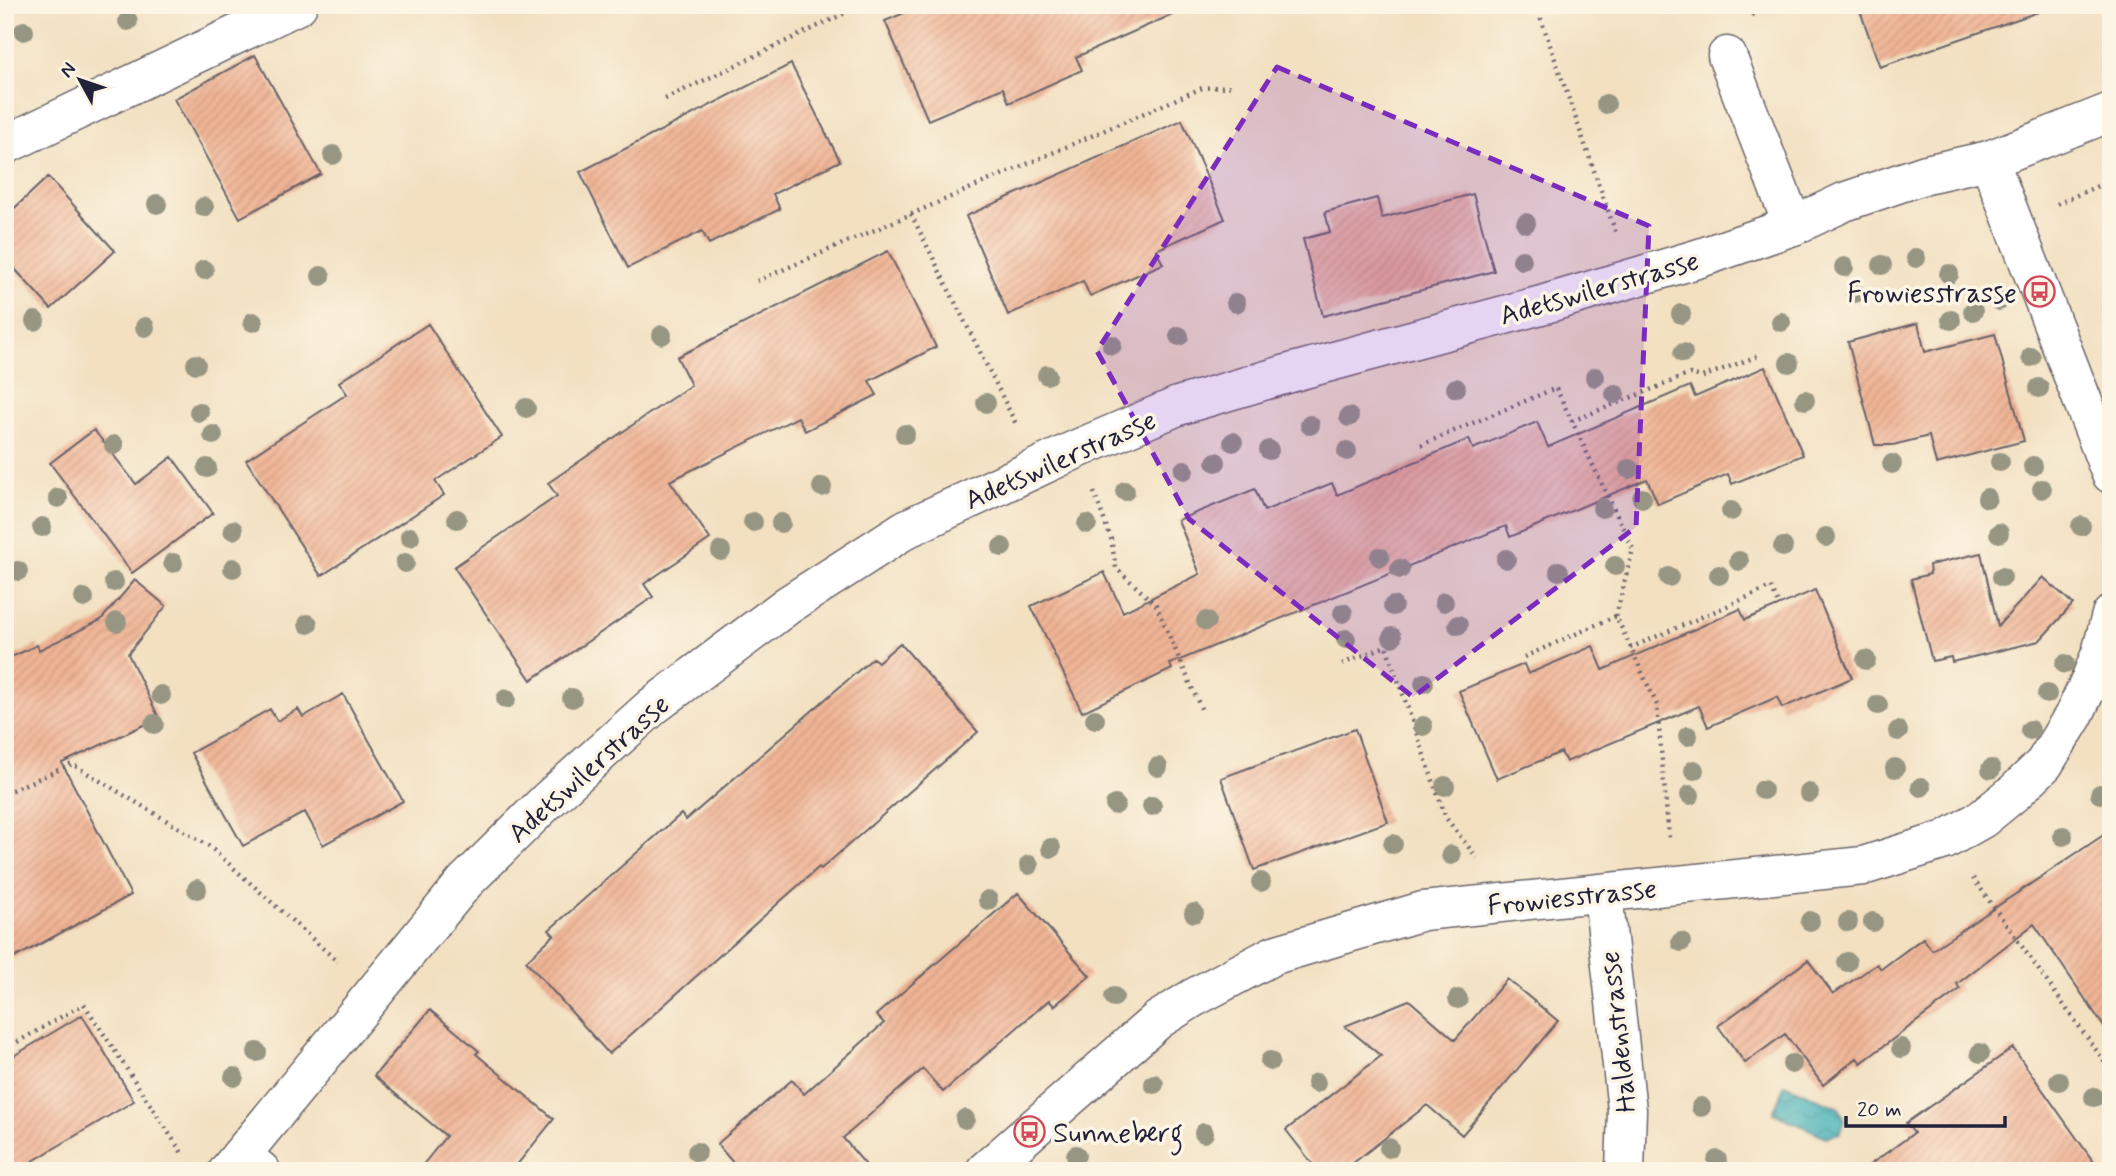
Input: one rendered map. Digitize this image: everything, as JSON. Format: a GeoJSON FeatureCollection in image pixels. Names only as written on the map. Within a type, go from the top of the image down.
{"type":"FeatureCollection","features":[{"type":"Feature","properties":{"kind":"street"},"geometry":{"type":"LineString","coordinates":[[5,145],[298,5]]}},
{"type":"Feature","properties":{"kind":"street"},"geometry":{"type":"LineString","coordinates":[[1727,56],[1793,226]]}},
{"type":"Feature","properties":{"kind":"street","name":"Adetswilerstrasse"},"geometry":{"type":"LineString","coordinates":[[244,1165],[466,882],[547,802],[653,706],[788,605],[906,529],[1077,449],[1178,406],[1700,258],[1793,226],[1844,202],[1926,174],[1989,160],[2111,113]]}},
{"type":"Feature","properties":{"kind":"street"},"geometry":{"type":"LineString","coordinates":[[1989,160],[2111,474]]}},
{"type":"Feature","properties":{"kind":"street","name":"Frowiesstrasse"},"geometry":{"type":"LineString","coordinates":[[985,1171],[1158,1020],[1273,955],[1423,911],[1863,866],[1945,840],[1982,819],[2044,764],[2074,716],[2090,681],[2111,615]]}},
{"type":"Feature","properties":{"kind":"street","name":"Haldenstrasse"},"geometry":{"type":"LineString","coordinates":[[1603,894],[1627,1110],[1625,1171]]}},
{"type":"Feature","properties":{"kind":"path"},"geometry":{"type":"LineString","coordinates":[[665,99],[862,5]]}},
{"type":"Feature","properties":{"kind":"path"},"geometry":{"type":"LineString","coordinates":[[1536,5],[1619,243]]}},
{"type":"Feature","properties":{"kind":"path"},"geometry":{"type":"LineString","coordinates":[[757,281],[1202,88],[1233,86]]}},
{"type":"Feature","properties":{"kind":"path"},"geometry":{"type":"LineString","coordinates":[[2054,205],[2111,180]]}},
{"type":"Feature","properties":{"kind":"path"},"geometry":{"type":"LineString","coordinates":[[911,214],[1022,436]]}},
{"type":"Feature","properties":{"kind":"path"},"geometry":{"type":"LineString","coordinates":[[1572,421],[1690,374],[1702,377],[1758,356]]}},
{"type":"Feature","properties":{"kind":"path"},"geometry":{"type":"LineString","coordinates":[[1421,445],[1556,388],[1633,549],[1616,616],[1657,705],[1674,886]]}},
{"type":"Feature","properties":{"kind":"path"},"geometry":{"type":"LineString","coordinates":[[1077,449],[1111,539],[1116,568],[1156,605],[1203,713]]}},
{"type":"Feature","properties":{"kind":"path"},"geometry":{"type":"LineString","coordinates":[[1630,648],[1771,587],[1779,605]]}},
{"type":"Feature","properties":{"kind":"path"},"geometry":{"type":"LineString","coordinates":[[1524,657],[1616,616]]}},
{"type":"Feature","properties":{"kind":"path"},"geometry":{"type":"LineString","coordinates":[[1342,664],[1386,646],[1446,818],[1512,903]]}},
{"type":"Feature","properties":{"kind":"path"},"geometry":{"type":"LineString","coordinates":[[5,793],[72,764],[209,846],[339,964]]}},
{"type":"Feature","properties":{"kind":"path"},"geometry":{"type":"LineString","coordinates":[[1945,840],[2111,1071]]}},
{"type":"Feature","properties":{"kind":"path"},"geometry":{"type":"LineString","coordinates":[[5,1049],[84,1004],[190,1166]]}},
{"type":"Feature","properties":{"kind":"highlighted area"},"geometry":{"type":"Polygon","coordinates":[[[1277,67],[1649,226],[1636,527],[1413,697],[1189,519],[1097,351],[1277,67]]]}},
{"type":"Feature","properties":{"kind":"water"},"geometry":{"type":"Polygon","coordinates":[[[1785,1084],[1839,1108],[1845,1120],[1840,1133],[1826,1137],[1773,1113],[1785,1084]]]}},
{"type":"Feature","properties":{"kind":"building"},"geometry":{"type":"Polygon","coordinates":[[[923,5],[1194,5],[1076,57],[1082,70],[1009,103],[1003,88],[928,120],[885,21],[923,5]]]}},
{"type":"Feature","properties":{"kind":"building"},"geometry":{"type":"Polygon","coordinates":[[[1858,5],[2037,5],[2038,12],[1880,67],[1858,5]]]}},
{"type":"Feature","properties":{"kind":"building"},"geometry":{"type":"Polygon","coordinates":[[[255,55],[321,174],[240,218],[174,99],[255,55]]]}},
{"type":"Feature","properties":{"kind":"building"},"geometry":{"type":"Polygon","coordinates":[[[791,64],[840,161],[773,194],[780,209],[709,244],[702,231],[628,268],[580,172],[791,64]]]}},
{"type":"Feature","properties":{"kind":"building"},"geometry":{"type":"Polygon","coordinates":[[[1182,120],[1225,219],[1156,250],[1163,264],[1090,296],[1083,281],[1008,315],[966,216],[1182,120]]]}},
{"type":"Feature","properties":{"kind":"building"},"geometry":{"type":"Polygon","coordinates":[[[48,177],[115,251],[51,309],[5,258],[5,217],[48,177]]]}},
{"type":"Feature","properties":{"kind":"building"},"geometry":{"type":"Polygon","coordinates":[[[1473,194],[1494,271],[1323,316],[1303,239],[1330,232],[1325,212],[1377,198],[1382,218],[1473,194]]]}},
{"type":"Feature","properties":{"kind":"building"},"geometry":{"type":"Polygon","coordinates":[[[888,251],[936,347],[869,381],[877,395],[805,431],[798,417],[670,481],[710,539],[644,584],[653,597],[531,680],[454,567],[557,496],[548,483],[691,385],[677,357],[888,251]]]}},
{"type":"Feature","properties":{"kind":"building"},"geometry":{"type":"Polygon","coordinates":[[[1918,323],[1925,352],[1995,334],[2024,441],[1936,464],[1929,436],[1893,445],[1875,445],[1848,342],[1918,323]]]}},
{"type":"Feature","properties":{"kind":"building"},"geometry":{"type":"Polygon","coordinates":[[[428,324],[502,437],[435,481],[444,495],[321,576],[246,460],[347,394],[339,382],[428,324]]]}},
{"type":"Feature","properties":{"kind":"building"},"geometry":{"type":"Polygon","coordinates":[[[1765,367],[1803,455],[1732,484],[1728,474],[1658,504],[1647,479],[1510,537],[1506,526],[1170,664],[1172,669],[1082,712],[1031,606],[1104,572],[1123,612],[1200,574],[1178,520],[1255,489],[1264,511],[1332,483],[1337,495],[1469,439],[1473,449],[1537,422],[1548,447],[1690,386],[1695,397],[1765,367]]]}},
{"type":"Feature","properties":{"kind":"building"},"geometry":{"type":"Polygon","coordinates":[[[94,430],[136,484],[172,457],[213,513],[132,573],[50,463],[94,430]]]}},
{"type":"Feature","properties":{"kind":"building"},"geometry":{"type":"Polygon","coordinates":[[[1981,553],[1998,626],[2043,577],[2073,604],[2039,641],[1952,662],[1951,657],[1932,661],[1911,579],[1930,574],[1929,565],[1981,553]]]}},
{"type":"Feature","properties":{"kind":"building"},"geometry":{"type":"Polygon","coordinates":[[[135,580],[166,606],[128,654],[159,718],[62,763],[131,895],[5,963],[5,660],[37,645],[39,650],[101,620],[135,580]]]}},
{"type":"Feature","properties":{"kind":"building"},"geometry":{"type":"Polygon","coordinates":[[[1815,590],[1852,678],[1782,708],[1777,697],[1708,727],[1699,706],[1566,762],[1561,752],[1497,779],[1459,691],[1524,664],[1528,674],[1593,646],[1603,670],[1740,609],[1745,620],[1815,590]]]}},
{"type":"Feature","properties":{"kind":"building"},"geometry":{"type":"Polygon","coordinates":[[[900,643],[978,732],[821,869],[819,867],[609,1054],[526,961],[554,935],[549,930],[681,814],[686,820],[873,658],[878,662],[900,643]]]}},
{"type":"Feature","properties":{"kind":"building"},"geometry":{"type":"Polygon","coordinates":[[[343,694],[403,801],[323,845],[305,812],[243,846],[191,753],[270,709],[277,721],[298,709],[303,717],[343,694]]]}},
{"type":"Feature","properties":{"kind":"building"},"geometry":{"type":"Polygon","coordinates":[[[1355,729],[1388,822],[1254,870],[1221,778],[1355,729]]]}},
{"type":"Feature","properties":{"kind":"building"},"geometry":{"type":"Polygon","coordinates":[[[2111,830],[2111,1037],[2034,924],[1957,984],[1960,989],[1861,1063],[1857,1058],[1823,1085],[1785,1034],[1745,1063],[1718,1026],[1808,960],[1833,994],[1877,964],[1881,969],[1923,938],[1932,950],[2111,830]]]}},
{"type":"Feature","properties":{"kind":"building"},"geometry":{"type":"Polygon","coordinates":[[[1018,893],[1090,976],[1054,1006],[1049,1000],[943,1092],[923,1069],[843,1138],[871,1171],[740,1171],[717,1144],[792,1080],[804,1094],[884,1023],[876,1015],[1018,893]]]}},
{"type":"Feature","properties":{"kind":"building"},"geometry":{"type":"Polygon","coordinates":[[[1507,979],[1558,1021],[1462,1135],[1427,1105],[1343,1171],[1318,1171],[1286,1130],[1381,1056],[1345,1026],[1409,1000],[1455,1040],[1507,979]]]}},
{"type":"Feature","properties":{"kind":"building"},"geometry":{"type":"Polygon","coordinates":[[[430,1010],[479,1051],[476,1054],[554,1119],[512,1171],[418,1171],[446,1136],[374,1076],[430,1010]]]}},
{"type":"Feature","properties":{"kind":"building"},"geometry":{"type":"Polygon","coordinates":[[[82,1015],[134,1101],[16,1171],[5,1171],[5,1061],[82,1015]]]}},
{"type":"Feature","properties":{"kind":"building"},"geometry":{"type":"Polygon","coordinates":[[[2013,1048],[2100,1171],[1861,1171],[1914,1133],[1906,1123],[2013,1048]]]}},
{"type":"Feature","properties":{"kind":"place","name":"Frowiesstrasse"},"geometry":{"type":"Point","coordinates":[2040,292]}},
{"type":"Feature","properties":{"kind":"place","name":"Sunneberg"},"geometry":{"type":"Point","coordinates":[1030,1132]}}]}
